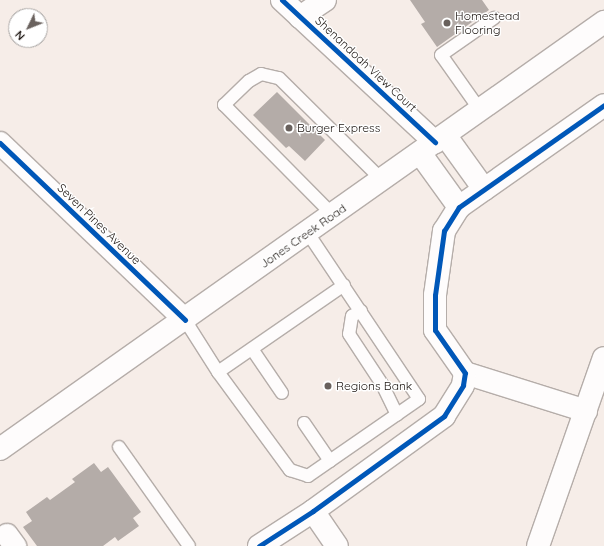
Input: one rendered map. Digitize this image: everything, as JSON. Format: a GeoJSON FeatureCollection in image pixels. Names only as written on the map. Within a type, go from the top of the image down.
{"type":"FeatureCollection","features":[{"type":"Feature","properties":{"kind":"street","name":"Shenandoah View Court"},"geometry":{"type":"LineString","coordinates":[[282,0],[433,144]]}},
{"type":"Feature","properties":{"kind":"street"},"geometry":{"type":"LineString","coordinates":[[300,17],[325,0]]}},
{"type":"Feature","properties":{"kind":"street","name":"Jones Creek Road"},"geometry":{"type":"LineString","coordinates":[[0,448],[185,320],[604,22]]}},
{"type":"Feature","properties":{"kind":"street"},"geometry":{"type":"LineString","coordinates":[[586,411],[465,374],[435,330],[435,295],[444,231],[459,207],[604,105]]}},
{"type":"Feature","properties":{"kind":"street","name":"Seven Pines Avenue"},"geometry":{"type":"LineString","coordinates":[[0,143],[185,320]]}},
{"type":"Feature","properties":{"kind":"street"},"geometry":{"type":"LineString","coordinates":[[433,144],[484,189]]}},
{"type":"Feature","properties":{"kind":"street"},"geometry":{"type":"LineString","coordinates":[[433,144],[459,207]]}},
{"type":"Feature","properties":{"kind":"street"},"geometry":{"type":"LineString","coordinates":[[538,546],[604,358]]}},
{"type":"Feature","properties":{"kind":"street"},"geometry":{"type":"LineString","coordinates":[[259,546],[313,511],[444,416],[464,385],[465,374]]}},
{"type":"Feature","properties":{"kind":"street"},"geometry":{"type":"LineString","coordinates":[[313,511],[337,546]]}},
{"type":"Feature","properties":{"kind":"lane"},"geometry":{"type":"LineString","coordinates":[[480,110],[441,55],[494,18]]}},
{"type":"Feature","properties":{"kind":"lane"},"geometry":{"type":"LineString","coordinates":[[333,215],[224,105],[249,80],[261,74],[279,78],[382,180]]}},
{"type":"Feature","properties":{"kind":"lane"},"geometry":{"type":"LineString","coordinates":[[185,320],[218,372],[290,470],[308,476],[397,415],[419,399],[308,233]]}},
{"type":"Feature","properties":{"kind":"lane"},"geometry":{"type":"LineString","coordinates":[[218,372],[344,285]]}},
{"type":"Feature","properties":{"kind":"lane"},"geometry":{"type":"LineString","coordinates":[[361,311],[352,316],[349,334],[382,384],[397,415]]}},
{"type":"Feature","properties":{"kind":"lane"},"geometry":{"type":"LineString","coordinates":[[252,349],[282,393]]}},
{"type":"Feature","properties":{"kind":"lane"},"geometry":{"type":"LineString","coordinates":[[304,423],[330,461]]}},
{"type":"Feature","properties":{"kind":"lane"},"geometry":{"type":"LineString","coordinates":[[119,447],[189,546]]}},
{"type":"Feature","properties":{"kind":"building","name":"Homestead Flooring"},"geometry":{"type":"Polygon","coordinates":[[[410,0],[482,0],[489,10],[437,47],[421,24],[425,22],[410,0]]]}},
{"type":"Feature","properties":{"kind":"building","name":"Burger Express"},"geometry":{"type":"Polygon","coordinates":[[[277,92],[325,140],[305,161],[289,146],[286,148],[253,115],[277,92]]]}},
{"type":"Feature","properties":{"kind":"building"},"geometry":{"type":"Polygon","coordinates":[[[94,463],[101,472],[108,467],[141,512],[133,518],[139,526],[118,541],[115,537],[103,546],[37,546],[23,527],[32,521],[26,512],[47,497],[50,500],[75,482],[72,479],[94,463]]]}},
{"type":"Feature","properties":{"kind":"cycle path"},"geometry":{"type":"LineString","coordinates":[[282,0],[435,142]]}},
{"type":"Feature","properties":{"kind":"cycle path"},"geometry":{"type":"LineString","coordinates":[[259,546],[313,511],[444,416],[463,385],[465,373],[435,330],[435,295],[444,231],[459,207],[604,105]]}},
{"type":"Feature","properties":{"kind":"cycle path"},"geometry":{"type":"LineString","coordinates":[[0,143],[185,320]]}},
{"type":"Feature","properties":{"kind":"place","name":"Homestead Flooring"},"geometry":{"type":"Point","coordinates":[447,23]}},
{"type":"Feature","properties":{"kind":"place","name":"Burger Express"},"geometry":{"type":"Point","coordinates":[289,128]}},
{"type":"Feature","properties":{"kind":"place","name":"Regions Bank"},"geometry":{"type":"Point","coordinates":[328,386]}}]}
